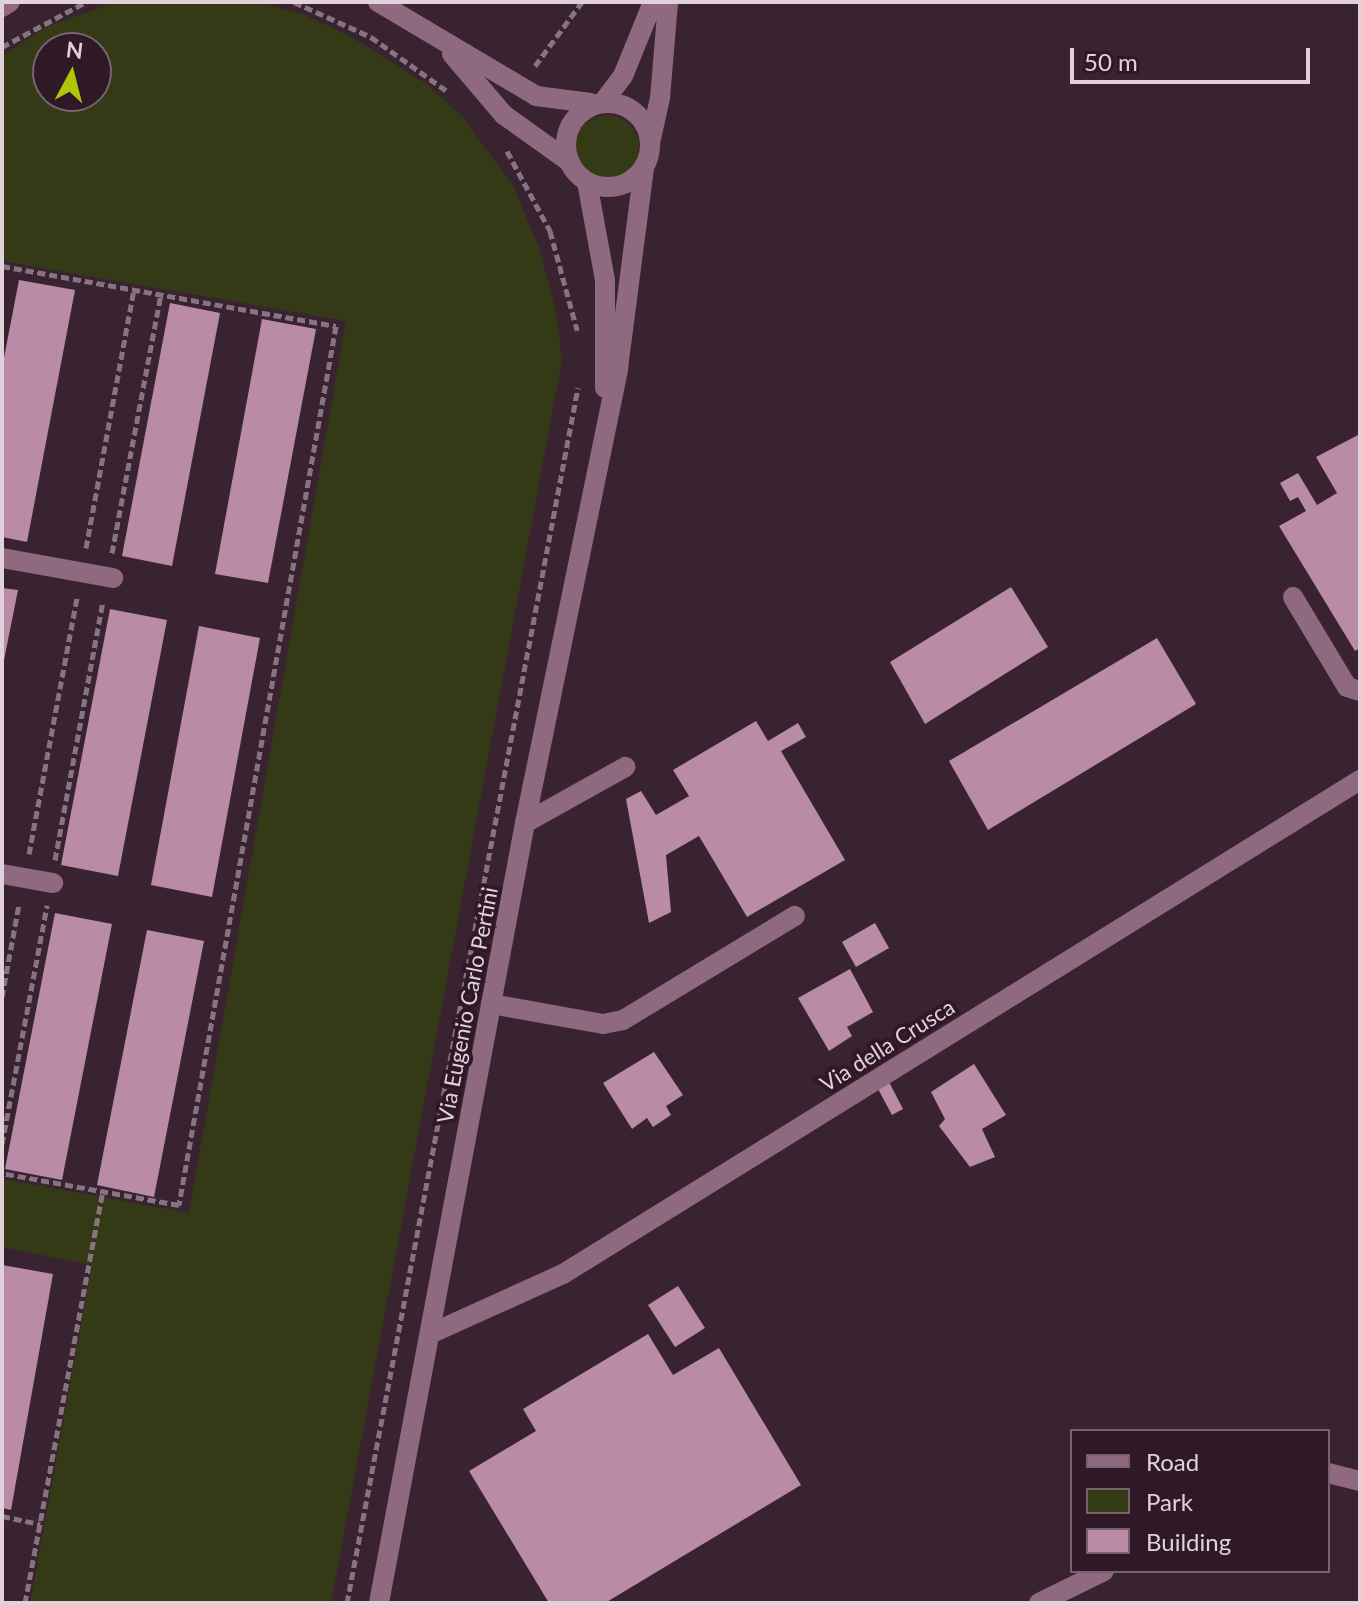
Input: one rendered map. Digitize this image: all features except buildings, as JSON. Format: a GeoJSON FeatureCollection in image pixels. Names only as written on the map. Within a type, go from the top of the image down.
{"type":"FeatureCollection","features":[{"type":"Feature","properties":{"kind":"street"},"geometry":{"type":"LineString","coordinates":[[2,7],[10,2]]}},
{"type":"Feature","properties":{"kind":"street"},"geometry":{"type":"LineString","coordinates":[[378,2],[521,88],[550,100],[598,102],[641,120],[650,143]]}},
{"type":"Feature","properties":{"kind":"street"},"geometry":{"type":"LineString","coordinates":[[570,162],[571,123],[598,102],[623,76],[653,2]]}},
{"type":"Feature","properties":{"kind":"street"},"geometry":{"type":"LineString","coordinates":[[445,44],[504,115],[570,162],[587,182],[613,188],[644,168],[666,54],[668,2]]}},
{"type":"Feature","properties":{"kind":"street","name":"Via Eugenio Carlo Pertini"},"geometry":{"type":"LineString","coordinates":[[379,1603],[525,823],[605,416],[618,368],[644,168]]}},
{"type":"Feature","properties":{"kind":"street","name":"Via Eugenio Carlo Pertini"},"geometry":{"type":"LineString","coordinates":[[587,182],[605,280],[605,416]]}},
{"type":"Feature","properties":{"kind":"street"},"geometry":{"type":"LineString","coordinates":[[2,558],[111,578]]}},
{"type":"Feature","properties":{"kind":"street"},"geometry":{"type":"LineString","coordinates":[[1293,597],[1347,687],[1360,691]]}},
{"type":"Feature","properties":{"kind":"street"},"geometry":{"type":"LineString","coordinates":[[525,823],[625,767]]}},
{"type":"Feature","properties":{"kind":"street","name":"Via della Crusca"},"geometry":{"type":"LineString","coordinates":[[430,1334],[563,1274],[1360,780]]}},
{"type":"Feature","properties":{"kind":"street"},"geometry":{"type":"LineString","coordinates":[[2,874],[52,883]]}},
{"type":"Feature","properties":{"kind":"street"},"geometry":{"type":"LineString","coordinates":[[491,1004],[603,1024],[623,1020],[795,916]]}},
{"type":"Feature","properties":{"kind":"street"},"geometry":{"type":"LineString","coordinates":[[1330,1474],[1360,1481]]}},
{"type":"Feature","properties":{"kind":"street"},"geometry":{"type":"LineString","coordinates":[[1039,1603],[1100,1573]]}},
{"type":"Feature","properties":{"kind":"path"},"geometry":{"type":"LineString","coordinates":[[2,47],[86,2]]}},
{"type":"Feature","properties":{"kind":"path"},"geometry":{"type":"LineString","coordinates":[[294,2],[371,37],[453,95]]}},
{"type":"Feature","properties":{"kind":"path"},"geometry":{"type":"LineString","coordinates":[[521,88],[582,2]]}},
{"type":"Feature","properties":{"kind":"path"},"geometry":{"type":"LineString","coordinates":[[504,115],[493,130],[530,186],[550,231],[579,338]]}},
{"type":"Feature","properties":{"kind":"path"},"geometry":{"type":"LineString","coordinates":[[2,266],[336,326],[179,1205],[2,1173]]}},
{"type":"Feature","properties":{"kind":"path"},"geometry":{"type":"LineString","coordinates":[[2,997],[134,289]]}},
{"type":"Feature","properties":{"kind":"path"},"geometry":{"type":"LineString","coordinates":[[2,1144],[111,578],[161,294]]}},
{"type":"Feature","properties":{"kind":"path"},"geometry":{"type":"LineString","coordinates":[[347,1603],[580,379]]}},
{"type":"Feature","properties":{"kind":"path"},"geometry":{"type":"LineString","coordinates":[[25,1603],[103,1192]]}},
{"type":"Feature","properties":{"kind":"path"},"geometry":{"type":"LineString","coordinates":[[2,1516],[40,1524]]}},
{"type":"Feature","properties":{"kind":"green space"},"geometry":{"type":"Polygon","coordinates":[[[116,2],[258,2],[304,15],[348,35],[425,83],[461,115],[513,185],[539,248],[556,311],[562,360],[331,1603],[30,1603],[92,1265],[2,1247],[2,1179],[189,1213],[346,321],[2,261],[2,56],[32,36],[32,112],[112,112],[112,32],[39,32],[116,2]]]}},
{"type":"Feature","properties":{"kind":"green space"},"geometry":{"type":"Polygon","coordinates":[[[601,115],[613,115],[630,124],[637,135],[637,159],[630,170],[613,179],[601,179],[589,174],[580,165],[575,153],[575,141],[580,129],[589,120],[601,115]]]}}]}
